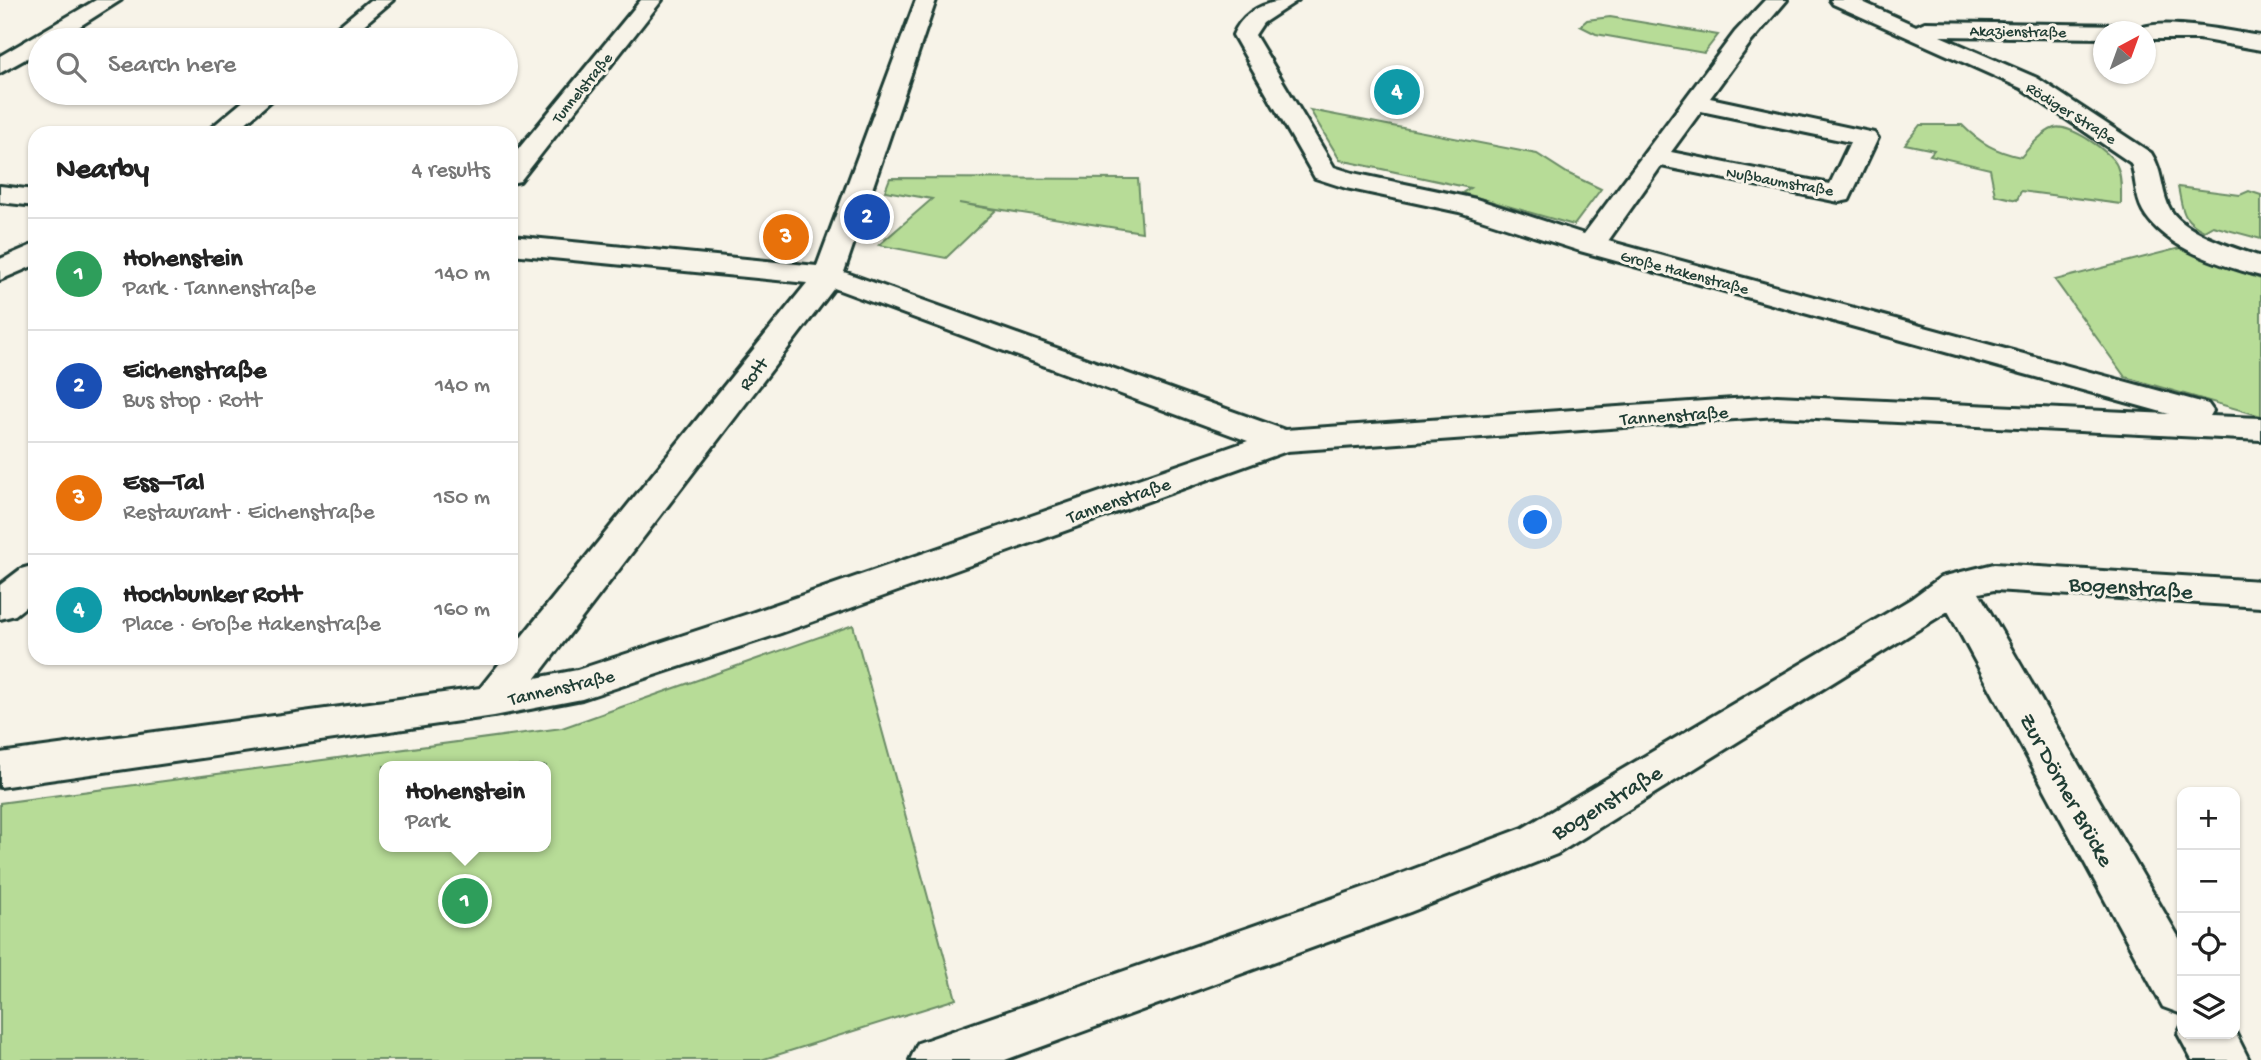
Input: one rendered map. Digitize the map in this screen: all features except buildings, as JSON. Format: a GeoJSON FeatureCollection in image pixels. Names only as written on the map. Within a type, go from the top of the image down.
{"type":"FeatureCollection","features":[{"type":"Feature","properties":{"kind":"street"},"geometry":{"type":"LineString","coordinates":[[64,28],[111,0]]}},
{"type":"Feature","properties":{"kind":"street"},"geometry":{"type":"LineString","coordinates":[[348,28],[383,0]]}},
{"type":"Feature","properties":{"kind":"street","name":"Tunnelstraße"},"geometry":{"type":"LineString","coordinates":[[518,166],[652,0]]}},
{"type":"Feature","properties":{"kind":"street","name":"Rott"},"geometry":{"type":"LineString","coordinates":[[494,701],[828,276],[926,0]]}},
{"type":"Feature","properties":{"kind":"street","name":"Große Hakenstraße"},"geometry":{"type":"LineString","coordinates":[[1288,0],[1257,18],[1245,29],[1244,35],[1324,172],[1346,180],[1466,205],[1590,245],[2258,428]]}},
{"type":"Feature","properties":{"kind":"street"},"geometry":{"type":"LineString","coordinates":[[1590,245],[1743,37],[1777,0]]}},
{"type":"Feature","properties":{"kind":"street","name":"Rödiger Straße"},"geometry":{"type":"LineString","coordinates":[[1840,0],[2029,83],[2142,159],[2149,174],[2156,209],[2167,224],[2196,240],[2261,267]]}},
{"type":"Feature","properties":{"kind":"street"},"geometry":{"type":"LineString","coordinates":[[2189,11],[2199,32]]}},
{"type":"Feature","properties":{"kind":"street","name":"Akazienstraße"},"geometry":{"type":"LineString","coordinates":[[1909,29],[2093,32]]}},
{"type":"Feature","properties":{"kind":"street"},"geometry":{"type":"LineString","coordinates":[[2156,32],[2199,32],[2261,43]]}},
{"type":"Feature","properties":{"kind":"street"},"geometry":{"type":"LineString","coordinates":[[0,66],[28,49]]}},
{"type":"Feature","properties":{"kind":"street","name":"Nußbaumstraße"},"geometry":{"type":"LineString","coordinates":[[1656,157],[1839,194],[1866,138],[1695,103]]}},
{"type":"Feature","properties":{"kind":"street"},"geometry":{"type":"LineString","coordinates":[[227,126],[253,105]]}},
{"type":"Feature","properties":{"kind":"street"},"geometry":{"type":"LineString","coordinates":[[0,194],[28,197]]}},
{"type":"Feature","properties":{"kind":"street"},"geometry":{"type":"LineString","coordinates":[[518,246],[828,276],[1282,441]]}},
{"type":"Feature","properties":{"kind":"street"},"geometry":{"type":"LineString","coordinates":[[0,271],[28,257]]}},
{"type":"Feature","properties":{"kind":"street","name":"Tannenstraße"},"geometry":{"type":"LineString","coordinates":[[0,770],[494,701],[582,684],[766,623],[1282,441],[1777,406],[2258,428]]}},
{"type":"Feature","properties":{"kind":"street","name":"Bogenstraße"},"geometry":{"type":"LineString","coordinates":[[938,1060],[1392,898],[1540,841],[1926,608],[1955,586],[1994,577],[2261,594]]}},
{"type":"Feature","properties":{"kind":"street"},"geometry":{"type":"LineString","coordinates":[[0,606],[28,584]]}},
{"type":"Feature","properties":{"kind":"street","name":"Zur Dörner Brücke"},"geometry":{"type":"LineString","coordinates":[[1955,586],[2177,983]]}},
{"type":"Feature","properties":{"kind":"street"},"geometry":{"type":"LineString","coordinates":[[2209,1039],[2221,1060]]}},
{"type":"Feature","properties":{"kind":"green space"},"geometry":{"type":"Polygon","coordinates":[[[1610,17],[1718,35],[1704,53],[1596,34],[1580,26],[1587,20],[1610,17]]]}},
{"type":"Feature","properties":{"kind":"green space"},"geometry":{"type":"Polygon","coordinates":[[[1310,110],[1537,154],[1567,173],[1601,189],[1574,225],[1462,193],[1470,188],[1340,160],[1310,110]]]}},
{"type":"Feature","properties":{"kind":"green space"},"geometry":{"type":"Polygon","coordinates":[[[1920,125],[1962,125],[1989,146],[2021,157],[2049,130],[2069,130],[2089,140],[2113,160],[2120,175],[2121,204],[2021,191],[2017,200],[1995,195],[1990,169],[1930,155],[1934,150],[1905,144],[1920,125]]]}},
{"type":"Feature","properties":{"kind":"green space"},"geometry":{"type":"Polygon","coordinates":[[[890,178],[1138,179],[1142,232],[959,203],[996,210],[946,258],[879,245],[932,199],[885,191],[890,178]]]}},
{"type":"Feature","properties":{"kind":"green space"},"geometry":{"type":"Polygon","coordinates":[[[2178,187],[2240,195],[2249,191],[2261,195],[2261,239],[2213,226],[2204,231],[2196,227],[2184,214],[2178,187]]]}},
{"type":"Feature","properties":{"kind":"green space"},"geometry":{"type":"Polygon","coordinates":[[[2184,247],[2214,262],[2261,279],[2261,416],[2125,377],[2055,280],[2184,247]]]}},
{"type":"Feature","properties":{"kind":"green space"},"geometry":{"type":"Polygon","coordinates":[[[853,625],[956,999],[761,1060],[0,1060],[0,803],[562,728],[853,625]]]}},
{"type":"Feature","properties":{"kind":"place","name":"Hochbunker Rott"},"geometry":{"type":"Point","coordinates":[1397,92]}},
{"type":"Feature","properties":{"kind":"place","name":"Eichenstraße"},"geometry":{"type":"Point","coordinates":[867,217]}},
{"type":"Feature","properties":{"kind":"place","name":"Ess–Tal"},"geometry":{"type":"Point","coordinates":[786,237]}},
{"type":"Feature","properties":{"kind":"place","name":"Hohenstein"},"geometry":{"type":"Point","coordinates":[465,901]}}]}
